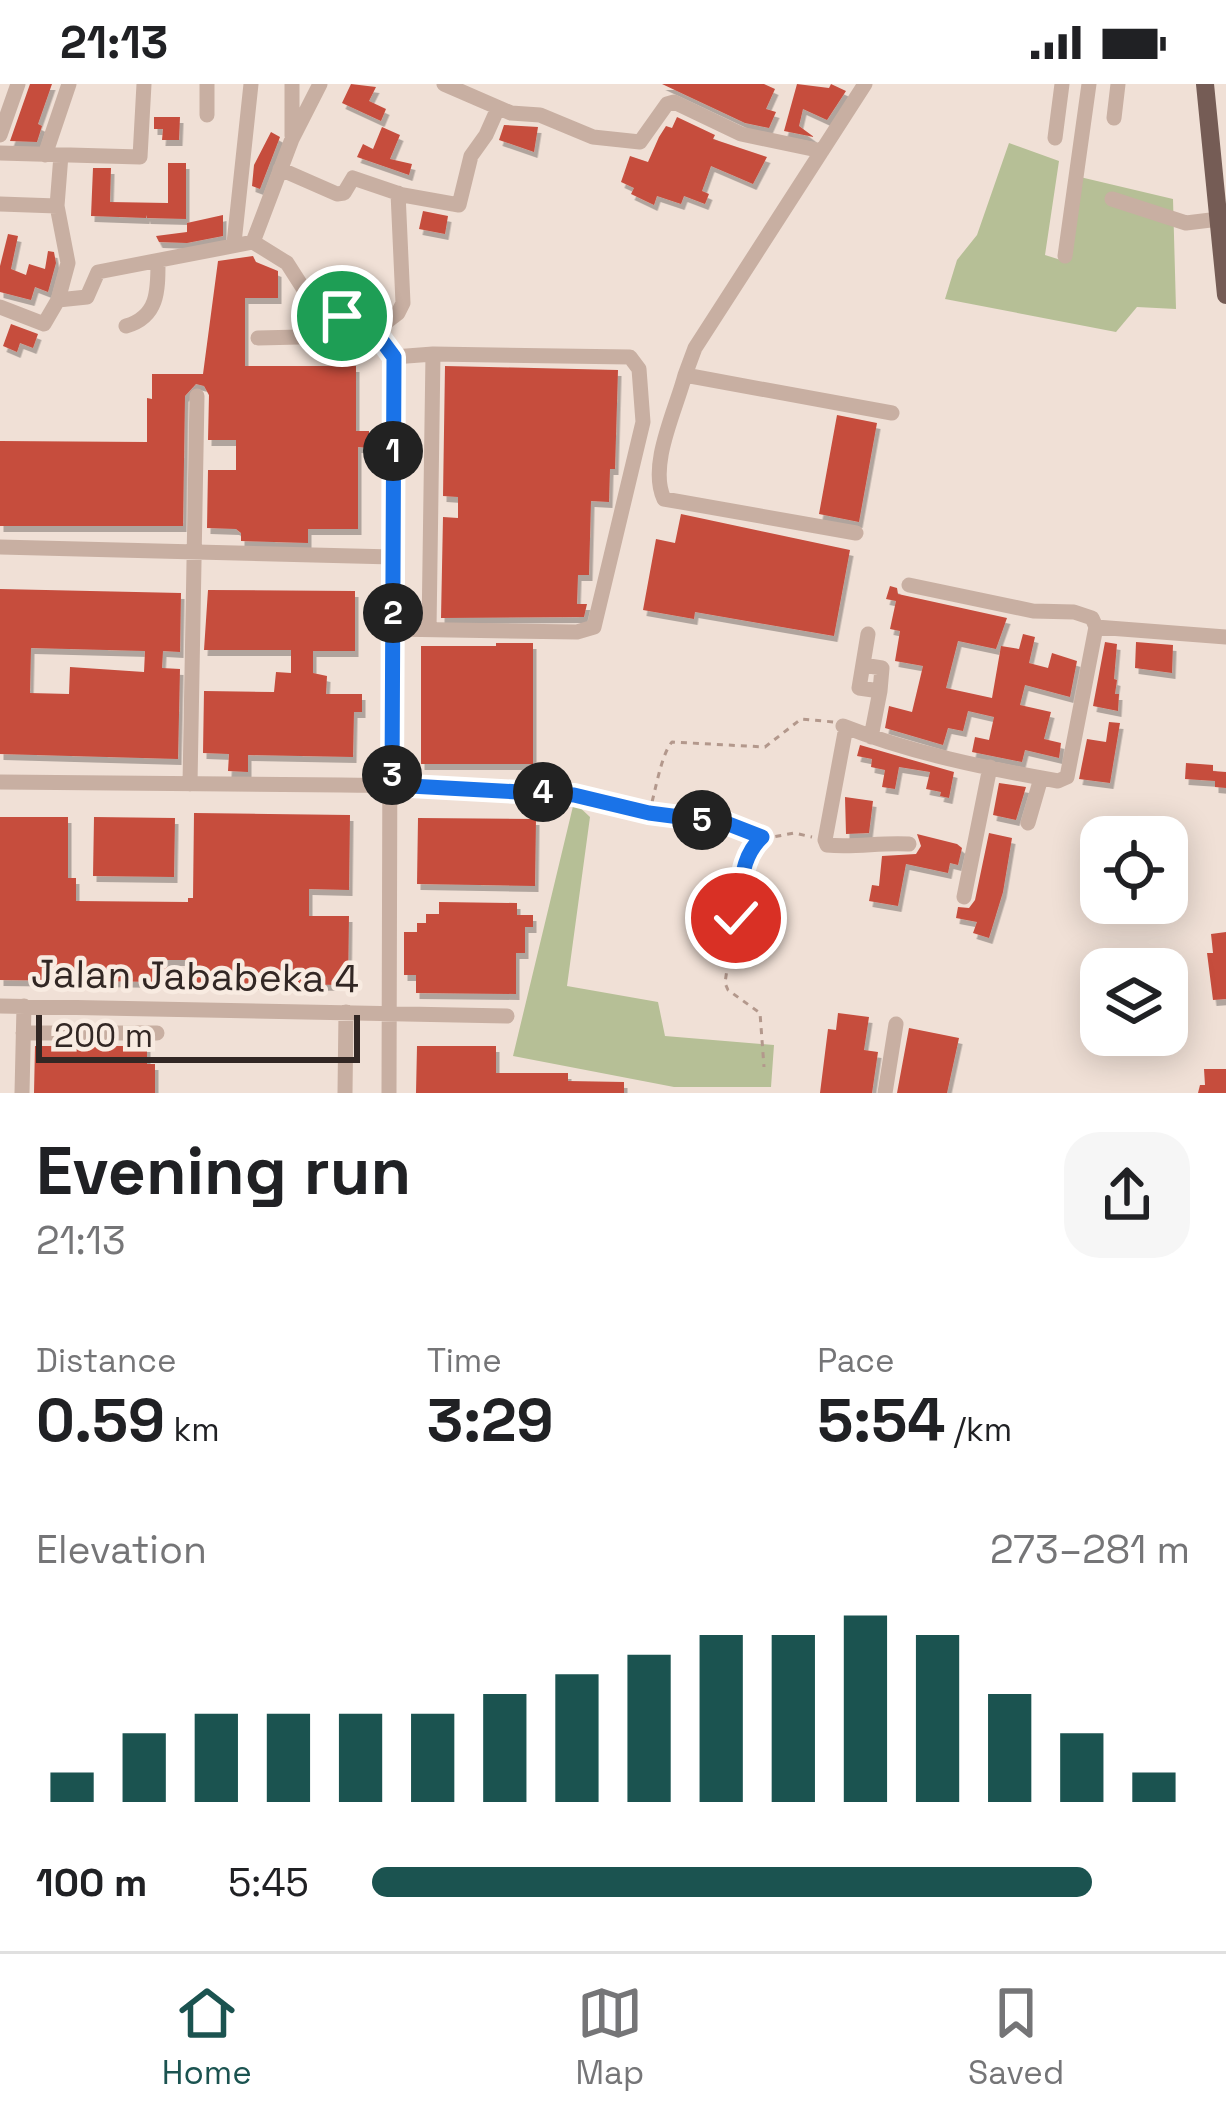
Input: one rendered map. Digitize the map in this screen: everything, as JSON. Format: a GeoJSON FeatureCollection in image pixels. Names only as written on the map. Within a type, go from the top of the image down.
{"type":"FeatureCollection","features":[{"type":"Feature","properties":{"kind":"main road"},"geometry":{"type":"LineString","coordinates":[[1205,84],[1221,187],[1226,295]]}},
{"type":"Feature","properties":{"kind":"street"},"geometry":{"type":"LineString","coordinates":[[0,135],[18,84]]}},
{"type":"Feature","properties":{"kind":"street"},"geometry":{"type":"LineString","coordinates":[[0,307],[44,324],[58,300],[68,263],[53,155],[69,84]]}},
{"type":"Feature","properties":{"kind":"street"},"geometry":{"type":"LineString","coordinates":[[0,153],[142,156],[144,84]]}},
{"type":"Feature","properties":{"kind":"street"},"geometry":{"type":"LineString","coordinates":[[207,84],[207,115]]}},
{"type":"Feature","properties":{"kind":"street"},"geometry":{"type":"LineString","coordinates":[[234,243],[251,84]]}},
{"type":"Feature","properties":{"kind":"street"},"geometry":{"type":"LineString","coordinates":[[292,84],[292,139]]}},
{"type":"Feature","properties":{"kind":"street"},"geometry":{"type":"LineString","coordinates":[[253,242],[292,139],[320,84]]}},
{"type":"Feature","properties":{"kind":"street"},"geometry":{"type":"LineString","coordinates":[[444,84],[498,108],[540,116],[593,137],[636,144],[667,104],[674,102],[742,134],[822,151]]}},
{"type":"Feature","properties":{"kind":"street"},"geometry":{"type":"LineString","coordinates":[[856,533],[664,499],[659,488],[662,458],[695,348],[865,84]]}},
{"type":"Feature","properties":{"kind":"street"},"geometry":{"type":"LineString","coordinates":[[1055,138],[1062,84]]}},
{"type":"Feature","properties":{"kind":"street"},"geometry":{"type":"LineString","coordinates":[[1065,256],[1089,84]]}},
{"type":"Feature","properties":{"kind":"street"},"geometry":{"type":"LineString","coordinates":[[1114,118],[1118,84]]}},
{"type":"Feature","properties":{"kind":"street"},"geometry":{"type":"LineString","coordinates":[[280,169],[337,194],[344,193],[352,178],[452,206],[461,204],[471,156],[498,108]]}},
{"type":"Feature","properties":{"kind":"street"},"geometry":{"type":"LineString","coordinates":[[258,338],[342,336],[369,330],[398,313],[403,303],[398,193]]}},
{"type":"Feature","properties":{"kind":"street"},"geometry":{"type":"LineString","coordinates":[[1112,200],[1186,223],[1219,219]]}},
{"type":"Feature","properties":{"kind":"street"},"geometry":{"type":"LineString","coordinates":[[0,204],[57,206]]}},
{"type":"Feature","properties":{"kind":"street"},"geometry":{"type":"LineString","coordinates":[[58,300],[85,298],[98,272],[253,242],[287,263],[310,299],[369,330],[386,342],[394,357],[389,1093]]}},
{"type":"Feature","properties":{"kind":"street"},"geometry":{"type":"LineString","coordinates":[[126,326],[145,319],[156,299],[158,262]]}},
{"type":"Feature","properties":{"kind":"street"},"geometry":{"type":"LineString","coordinates":[[429,630],[433,354]]}},
{"type":"Feature","properties":{"kind":"street"},"geometry":{"type":"LineString","coordinates":[[392,629],[577,632],[594,628],[643,422],[639,369],[630,357],[394,357]]}},
{"type":"Feature","properties":{"kind":"street"},"geometry":{"type":"LineString","coordinates":[[685,375],[892,412]]}},
{"type":"Feature","properties":{"kind":"street"},"geometry":{"type":"LineString","coordinates":[[190,784],[197,396]]}},
{"type":"Feature","properties":{"kind":"street"},"geometry":{"type":"LineString","coordinates":[[0,548],[393,556]]}},
{"type":"Feature","properties":{"kind":"street"},"geometry":{"type":"LineString","coordinates":[[909,585],[1033,611],[1074,612],[1092,618],[1096,627],[1062,781],[871,737],[844,726],[827,845],[909,844]]}},
{"type":"Feature","properties":{"kind":"street"},"geometry":{"type":"LineString","coordinates":[[1096,627],[1226,637]]}},
{"type":"Feature","properties":{"kind":"street"},"geometry":{"type":"LineString","coordinates":[[868,634],[859,688],[880,691],[871,737]]}},
{"type":"Feature","properties":{"kind":"street"},"geometry":{"type":"LineString","coordinates":[[964,897],[990,767]]}},
{"type":"Feature","properties":{"kind":"street"},"geometry":{"type":"LineString","coordinates":[[1028,823],[1040,778]]}},
{"type":"Feature","properties":{"kind":"street"},"geometry":{"type":"LineString","coordinates":[[0,782],[392,785],[547,792],[625,808]]}},
{"type":"Feature","properties":{"kind":"street","name":"Jalan Jababeka 4"},"geometry":{"type":"LineString","coordinates":[[0,1006],[507,1016]]}},
{"type":"Feature","properties":{"kind":"street"},"geometry":{"type":"LineString","coordinates":[[22,1093],[24,1006]]}},
{"type":"Feature","properties":{"kind":"street"},"geometry":{"type":"LineString","coordinates":[[345,1093],[346,1012]]}},
{"type":"Feature","properties":{"kind":"street"},"geometry":{"type":"LineString","coordinates":[[885,1093],[896,1024]]}},
{"type":"Feature","properties":{"kind":"street"},"geometry":{"type":"LineString","coordinates":[[23,1033],[157,1034]]}},
{"type":"Feature","properties":{"kind":"path"},"geometry":{"type":"LineString","coordinates":[[649,813],[661,779],[662,755],[671,742],[765,747],[806,717],[844,726]]}},
{"type":"Feature","properties":{"kind":"path"},"geometry":{"type":"LineString","coordinates":[[625,808],[726,823],[762,837],[794,833],[825,840]]}},
{"type":"Feature","properties":{"kind":"path"},"geometry":{"type":"LineString","coordinates":[[762,837],[751,847],[741,875],[724,983],[760,1013],[764,1067]]}},
{"type":"Feature","properties":{"kind":"green space"},"geometry":{"type":"Polygon","coordinates":[[[1009,143],[1059,161],[1045,255],[1064,261],[1080,177],[1173,199],[1176,309],[1137,307],[1116,332],[945,299],[957,260],[977,235],[1009,143]]]}},
{"type":"Feature","properties":{"kind":"green space"},"geometry":{"type":"Polygon","coordinates":[[[574,802],[590,817],[567,986],[658,1002],[665,1036],[774,1045],[771,1087],[674,1087],[513,1056],[574,802]]]}},
{"type":"Feature","properties":{"kind":"building"},"geometry":{"type":"Polygon","coordinates":[[[30,84],[52,84],[37,142],[10,141],[30,84]]]}},
{"type":"Feature","properties":{"kind":"building"},"geometry":{"type":"Polygon","coordinates":[[[351,84],[376,87],[369,101],[386,109],[381,121],[342,103],[351,84]]]}},
{"type":"Feature","properties":{"kind":"building"},"geometry":{"type":"Polygon","coordinates":[[[662,84],[764,84],[775,89],[766,109],[776,112],[769,128],[745,123],[662,84]]]}},
{"type":"Feature","properties":{"kind":"building"},"geometry":{"type":"Polygon","coordinates":[[[797,84],[829,88],[831,84],[846,91],[827,120],[803,109],[799,126],[814,137],[784,131],[797,84]]]}},
{"type":"Feature","properties":{"kind":"building"},"geometry":{"type":"Polygon","coordinates":[[[154,117],[180,117],[179,140],[162,140],[163,129],[154,129],[154,117]]]}},
{"type":"Feature","properties":{"kind":"building"},"geometry":{"type":"Polygon","coordinates":[[[677,117],[715,135],[713,139],[767,157],[753,184],[711,166],[702,191],[709,194],[705,204],[684,196],[681,204],[657,196],[654,205],[631,194],[634,188],[621,182],[630,156],[648,162],[666,126],[672,128],[677,117]]]}},
{"type":"Feature","properties":{"kind":"building"},"geometry":{"type":"Polygon","coordinates":[[[504,125],[538,127],[534,152],[499,140],[504,125]]]}},
{"type":"Feature","properties":{"kind":"building"},"geometry":{"type":"Polygon","coordinates":[[[382,127],[400,135],[390,159],[412,164],[409,175],[357,157],[363,144],[373,149],[382,127]]]}},
{"type":"Feature","properties":{"kind":"building"},"geometry":{"type":"Polygon","coordinates":[[[271,132],[280,137],[260,189],[252,186],[254,165],[271,132]]]}},
{"type":"Feature","properties":{"kind":"building"},"geometry":{"type":"Polygon","coordinates":[[[168,163],[186,163],[186,219],[91,216],[93,168],[111,168],[110,202],[168,203],[168,163]]]}},
{"type":"Feature","properties":{"kind":"building"},"geometry":{"type":"Polygon","coordinates":[[[423,211],[448,216],[445,234],[419,229],[423,211]]]}},
{"type":"Feature","properties":{"kind":"building"},"geometry":{"type":"Polygon","coordinates":[[[223,215],[223,236],[187,243],[159,242],[156,236],[187,232],[187,223],[223,215]]]}},
{"type":"Feature","properties":{"kind":"building"},"geometry":{"type":"Polygon","coordinates":[[[8,234],[18,236],[11,269],[26,275],[29,264],[45,269],[48,251],[54,252],[56,263],[48,292],[35,287],[31,300],[0,292],[8,234]]]}},
{"type":"Feature","properties":{"kind":"building"},"geometry":{"type":"Polygon","coordinates":[[[253,256],[256,262],[278,271],[278,298],[245,298],[245,366],[356,366],[356,431],[369,431],[369,448],[358,447],[358,529],[308,529],[308,543],[241,541],[236,529],[207,528],[208,470],[236,470],[236,440],[208,440],[209,395],[204,386],[196,384],[185,396],[183,526],[0,526],[0,441],[147,442],[152,374],[203,374],[218,261],[253,256]]]}},
{"type":"Feature","properties":{"kind":"building"},"geometry":{"type":"Polygon","coordinates":[[[11,324],[38,334],[33,348],[20,343],[17,352],[3,346],[11,324]]]}},
{"type":"Feature","properties":{"kind":"building"},"geometry":{"type":"Polygon","coordinates":[[[445,366],[618,370],[615,469],[610,469],[609,502],[591,501],[589,575],[578,575],[577,604],[587,604],[584,617],[441,618],[443,517],[458,518],[458,497],[443,496],[445,366]]]}},
{"type":"Feature","properties":{"kind":"building"},"geometry":{"type":"Polygon","coordinates":[[[837,415],[877,423],[859,522],[819,514],[837,415]]]}},
{"type":"Feature","properties":{"kind":"building"},"geometry":{"type":"Polygon","coordinates":[[[681,514],[850,550],[834,636],[695,612],[694,619],[643,610],[656,539],[675,543],[681,514]]]}},
{"type":"Feature","properties":{"kind":"building"},"geometry":{"type":"Polygon","coordinates":[[[890,586],[898,594],[1007,618],[996,649],[958,641],[946,688],[992,698],[1001,646],[1019,649],[1023,634],[1035,637],[1029,663],[1048,668],[1052,653],[1077,661],[1070,697],[1025,685],[1020,705],[1051,712],[1044,739],[1061,743],[1059,758],[1025,750],[1022,762],[972,752],[975,737],[989,740],[994,717],[968,711],[963,731],[948,728],[943,745],[885,728],[889,706],[912,712],[923,666],[895,661],[900,631],[890,629],[896,601],[886,599],[890,586]]]}},
{"type":"Feature","properties":{"kind":"building"},"geometry":{"type":"Polygon","coordinates":[[[0,589],[181,593],[180,652],[163,651],[162,668],[180,669],[178,759],[0,754],[0,589]],[[31,648],[30,693],[69,694],[70,667],[144,672],[145,651],[31,648]]]}},
{"type":"Feature","properties":{"kind":"building"},"geometry":{"type":"Polygon","coordinates":[[[208,590],[355,591],[355,651],[313,651],[313,673],[327,676],[326,694],[362,694],[362,712],[354,712],[353,757],[248,755],[248,772],[228,771],[229,754],[203,753],[204,691],[274,692],[276,672],[291,673],[291,650],[204,650],[208,590]]]}},
{"type":"Feature","properties":{"kind":"building"},"geometry":{"type":"Polygon","coordinates":[[[1105,642],[1117,644],[1118,711],[1093,706],[1105,642]]]}},
{"type":"Feature","properties":{"kind":"building"},"geometry":{"type":"Polygon","coordinates":[[[1136,642],[1173,645],[1172,673],[1135,668],[1136,642]]]}},
{"type":"Feature","properties":{"kind":"building"},"geometry":{"type":"Polygon","coordinates":[[[533,643],[533,764],[421,764],[421,646],[533,643]]]}},
{"type":"Feature","properties":{"kind":"building"},"geometry":{"type":"Polygon","coordinates":[[[1109,722],[1120,723],[1110,783],[1079,779],[1087,739],[1106,742],[1109,722]]]}},
{"type":"Feature","properties":{"kind":"building"},"geometry":{"type":"Polygon","coordinates":[[[860,745],[954,772],[949,798],[926,789],[930,772],[899,767],[895,789],[882,787],[885,770],[871,767],[872,759],[857,756],[860,745]]]}},
{"type":"Feature","properties":{"kind":"building"},"geometry":{"type":"Polygon","coordinates":[[[1186,763],[1213,765],[1213,771],[1226,772],[1226,788],[1215,787],[1215,781],[1185,779],[1186,763]]]}},
{"type":"Feature","properties":{"kind":"building"},"geometry":{"type":"Polygon","coordinates":[[[999,783],[1026,787],[1016,820],[993,815],[999,783]]]}},
{"type":"Feature","properties":{"kind":"building"},"geometry":{"type":"Polygon","coordinates":[[[845,797],[873,801],[869,833],[846,834],[845,797]]]}},
{"type":"Feature","properties":{"kind":"building"},"geometry":{"type":"Polygon","coordinates":[[[194,813],[350,815],[349,890],[309,889],[309,916],[349,916],[348,985],[194,983],[194,960],[167,960],[167,982],[0,980],[0,817],[68,817],[68,878],[76,878],[76,901],[188,902],[193,898],[194,813]]]}},
{"type":"Feature","properties":{"kind":"building"},"geometry":{"type":"Polygon","coordinates":[[[94,817],[175,818],[174,877],[93,876],[94,817]]]}},
{"type":"Feature","properties":{"kind":"building"},"geometry":{"type":"Polygon","coordinates":[[[418,818],[536,819],[535,886],[417,884],[418,818]]]}},
{"type":"Feature","properties":{"kind":"building"},"geometry":{"type":"Polygon","coordinates":[[[989,833],[1012,838],[989,938],[973,933],[977,922],[956,918],[958,907],[969,908],[975,900],[989,833]]]}},
{"type":"Feature","properties":{"kind":"building"},"geometry":{"type":"Polygon","coordinates":[[[917,834],[957,844],[962,848],[958,865],[950,863],[948,873],[906,864],[898,906],[869,901],[872,885],[879,886],[882,856],[916,854],[921,846],[917,834]]]}},
{"type":"Feature","properties":{"kind":"building"},"geometry":{"type":"Polygon","coordinates":[[[439,902],[517,903],[517,915],[533,915],[533,927],[525,927],[525,953],[516,953],[516,994],[416,993],[416,975],[404,975],[404,932],[417,932],[417,923],[426,923],[426,914],[439,914],[439,902]]]}},
{"type":"Feature","properties":{"kind":"building"},"geometry":{"type":"Polygon","coordinates":[[[1226,932],[1226,999],[1213,1000],[1207,953],[1213,953],[1211,934],[1226,932]]]}},
{"type":"Feature","properties":{"kind":"building"},"geometry":{"type":"Polygon","coordinates":[[[838,1013],[869,1017],[864,1050],[878,1052],[872,1093],[820,1093],[828,1029],[836,1030],[838,1013]]]}},
{"type":"Feature","properties":{"kind":"building"},"geometry":{"type":"Polygon","coordinates":[[[909,1028],[959,1038],[947,1093],[897,1093],[909,1028]]]}},
{"type":"Feature","properties":{"kind":"building"},"geometry":{"type":"Polygon","coordinates":[[[35,1046],[147,1046],[147,1064],[155,1064],[155,1093],[34,1093],[35,1046]]]}},
{"type":"Feature","properties":{"kind":"building"},"geometry":{"type":"Polygon","coordinates":[[[417,1046],[496,1046],[496,1073],[568,1073],[568,1081],[624,1082],[624,1093],[416,1093],[417,1046]]]}},
{"type":"Feature","properties":{"kind":"building"},"geometry":{"type":"Polygon","coordinates":[[[1204,1069],[1226,1069],[1226,1093],[1198,1093],[1200,1085],[1205,1085],[1204,1069]]]}},
{"type":"Feature","properties":{"kind":"route"},"geometry":{"type":"LineString","coordinates":[[342,316],[377,334],[394,357],[392,785],[568,794],[649,813],[736,825],[762,837],[751,847],[742,869],[736,918]]}}]}
